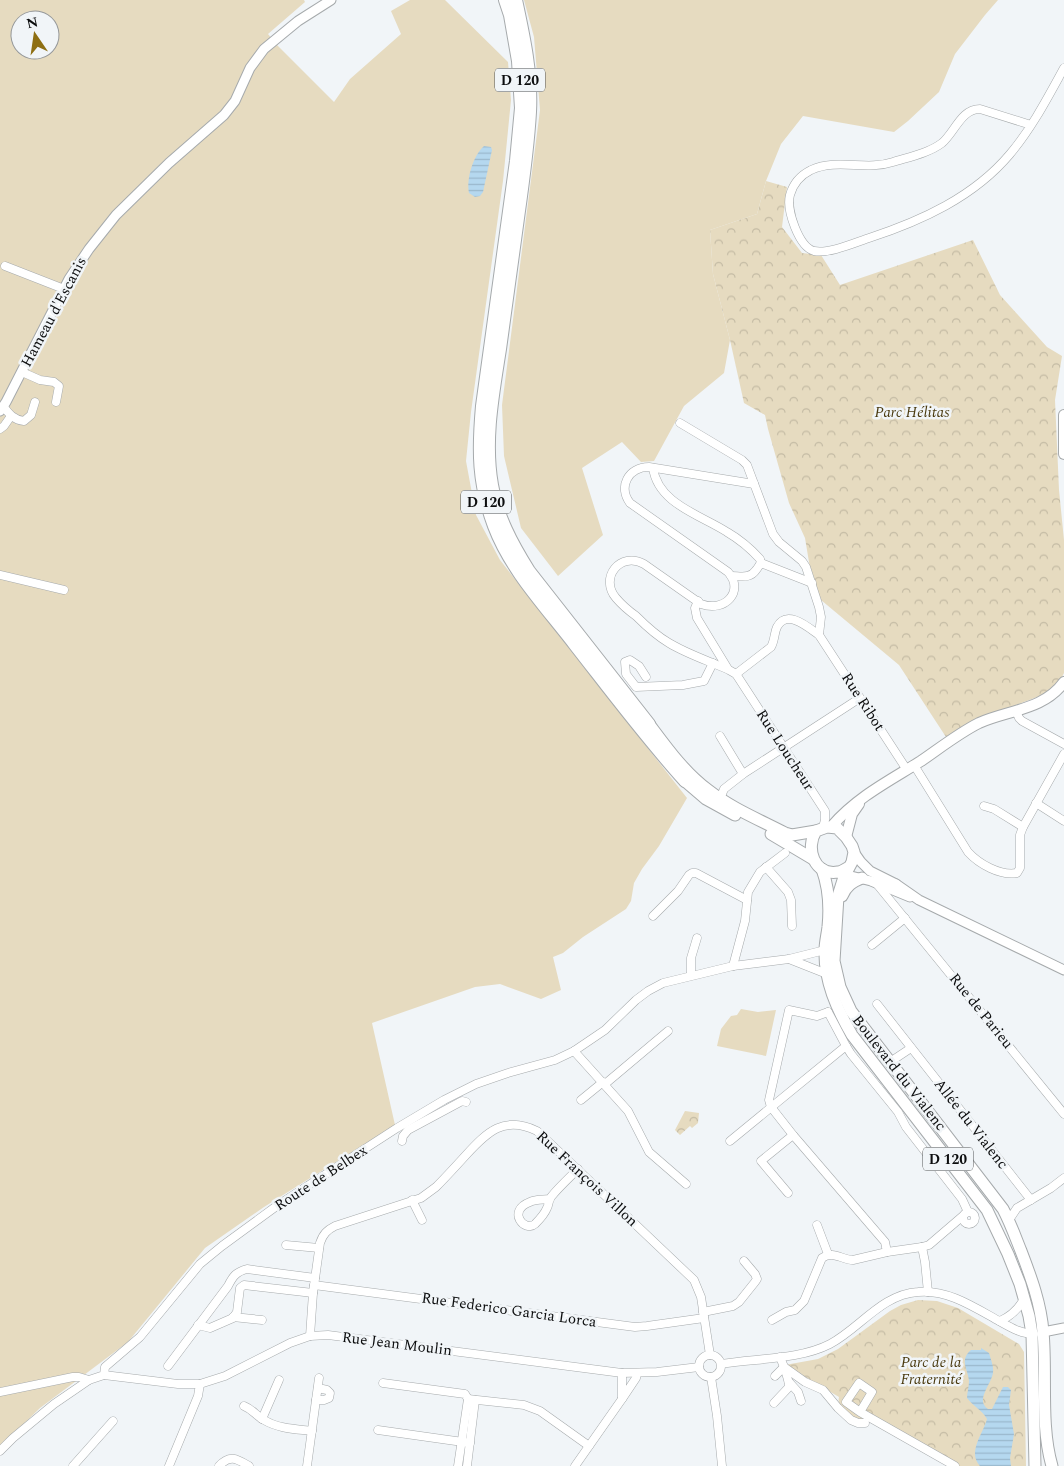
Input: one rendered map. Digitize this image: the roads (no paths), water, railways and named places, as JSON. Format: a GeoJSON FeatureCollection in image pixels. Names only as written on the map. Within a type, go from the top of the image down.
{"type":"FeatureCollection","features":[{"type":"Feature","properties":{"kind":"highway","name":"D 120"},"geometry":{"type":"LineString","coordinates":[[505,0],[510,15],[517,54],[521,108],[516,161],[482,406],[479,440],[483,488],[500,541],[522,577],[684,781]]}},
{"type":"Feature","properties":{"kind":"highway","name":"D 120"},"geometry":{"type":"LineString","coordinates":[[516,0],[528,62],[530,110],[527,157],[491,410],[489,453],[492,485],[509,537],[529,571],[649,724]]}},
{"type":"Feature","properties":{"kind":"main road"},"geometry":{"type":"LineString","coordinates":[[1064,415],[1064,454]]}},
{"type":"Feature","properties":{"kind":"main road"},"geometry":{"type":"LineString","coordinates":[[824,828],[841,831],[852,846],[854,852],[852,862],[844,871],[822,870],[813,859],[810,847],[813,836],[863,797],[978,724],[1038,703],[1050,697],[1064,682]]}},
{"type":"Feature","properties":{"kind":"main road","name":"D 120"},"geometry":{"type":"LineString","coordinates":[[649,724],[684,769],[708,791],[785,833],[792,835],[824,828]]}},
{"type":"Feature","properties":{"kind":"main road","name":"D 120"},"geometry":{"type":"LineString","coordinates":[[684,781],[718,806],[774,835],[813,859]]}},
{"type":"Feature","properties":{"kind":"main road"},"geometry":{"type":"LineString","coordinates":[[846,837],[852,814],[863,797]]}},
{"type":"Feature","properties":{"kind":"main road","name":"Boulevard du Vialenc"},"geometry":{"type":"LineString","coordinates":[[822,870],[829,890],[825,950],[827,974],[840,1015],[904,1108],[987,1210],[1008,1254],[1029,1316],[1038,1333],[1047,1442],[1052,1466]]}},
{"type":"Feature","properties":{"kind":"main road","name":"Boulevard du Vialenc"},"geometry":{"type":"LineString","coordinates":[[844,871],[836,912],[834,962],[840,987],[852,1011],[1003,1208],[1034,1285],[1040,1308],[1035,1466]]}},
{"type":"Feature","properties":{"kind":"main road"},"geometry":{"type":"LineString","coordinates":[[836,912],[846,887],[850,883],[862,878]]}},
{"type":"Feature","properties":{"kind":"street","name":"Hameau d'Escanis"},"geometry":{"type":"LineString","coordinates":[[2,409],[64,289],[88,249],[116,215],[169,163],[224,115],[235,101],[250,68],[264,49],[298,21],[332,0]]}},
{"type":"Feature","properties":{"kind":"street"},"geometry":{"type":"LineString","coordinates":[[1031,125],[980,109],[973,109],[966,114],[944,141],[934,148],[884,165],[831,165],[812,170],[800,178],[793,186],[789,197],[790,209],[800,240],[810,249],[821,252],[836,248],[887,232],[918,219],[975,188],[1011,153],[1031,125],[1064,68]]}},
{"type":"Feature","properties":{"kind":"street"},"geometry":{"type":"LineString","coordinates":[[5,266],[64,289]]}},
{"type":"Feature","properties":{"kind":"street"},"geometry":{"type":"LineString","coordinates":[[22,372],[40,380],[54,382],[59,386],[56,402]]}},
{"type":"Feature","properties":{"kind":"street"},"geometry":{"type":"LineString","coordinates":[[2,409],[18,420],[24,421],[31,416],[35,402]]}},
{"type":"Feature","properties":{"kind":"street"},"geometry":{"type":"LineString","coordinates":[[0,429],[11,416]]}},
{"type":"Feature","properties":{"kind":"street"},"geometry":{"type":"LineString","coordinates":[[680,423],[742,460],[749,470],[773,534],[779,542],[802,561],[812,583],[819,607],[819,635]]}},
{"type":"Feature","properties":{"kind":"street"},"geometry":{"type":"LineString","coordinates":[[754,484],[642,467],[630,474],[624,485],[625,495],[630,503],[728,572],[733,580],[732,595],[725,603],[714,607],[708,606],[639,561],[628,560],[617,566],[610,576],[610,589],[617,600],[660,637],[675,647],[732,672],[771,647],[775,640],[777,628],[783,621],[798,620],[819,635]]}},
{"type":"Feature","properties":{"kind":"street"},"geometry":{"type":"LineString","coordinates":[[653,468],[656,480],[664,491],[690,512],[740,540],[760,559],[761,563],[812,583]]}},
{"type":"Feature","properties":{"kind":"street"},"geometry":{"type":"LineString","coordinates":[[732,576],[748,576],[756,571],[761,563]]}},
{"type":"Feature","properties":{"kind":"street"},"geometry":{"type":"LineString","coordinates":[[0,575],[64,590]]}},
{"type":"Feature","properties":{"kind":"street","name":"Rue Loucheur"},"geometry":{"type":"LineString","coordinates":[[698,601],[695,608],[697,618],[825,811],[824,828]]}},
{"type":"Feature","properties":{"kind":"street","name":"Rue Ribot"},"geometry":{"type":"LineString","coordinates":[[819,635],[860,698],[975,860],[1010,874],[1017,873],[1020,868],[1020,835],[1023,827]]}},
{"type":"Feature","properties":{"kind":"street"},"geometry":{"type":"LineString","coordinates":[[646,677],[639,666],[630,660],[624,662],[626,674],[636,687],[683,685],[704,681],[713,663]]}},
{"type":"Feature","properties":{"kind":"street"},"geometry":{"type":"LineString","coordinates":[[720,798],[724,789],[743,774],[860,698]]}},
{"type":"Feature","properties":{"kind":"street"},"geometry":{"type":"LineString","coordinates":[[1016,711],[1022,721],[1064,744]]}},
{"type":"Feature","properties":{"kind":"street"},"geometry":{"type":"LineString","coordinates":[[720,736],[743,774]]}},
{"type":"Feature","properties":{"kind":"street"},"geometry":{"type":"LineString","coordinates":[[984,806],[994,809],[1023,827],[1064,754]]}},
{"type":"Feature","properties":{"kind":"street"},"geometry":{"type":"LineString","coordinates":[[1036,803],[1064,821]]}},
{"type":"Feature","properties":{"kind":"street"},"geometry":{"type":"LineString","coordinates":[[854,852],[870,871],[914,899],[1064,970]]}},
{"type":"Feature","properties":{"kind":"street"},"geometry":{"type":"LineString","coordinates":[[733,966],[745,921],[748,892],[754,881],[766,867],[785,853]]}},
{"type":"Feature","properties":{"kind":"street"},"geometry":{"type":"LineString","coordinates":[[766,867],[788,892],[791,900],[792,926]]}},
{"type":"Feature","properties":{"kind":"street"},"geometry":{"type":"LineString","coordinates":[[844,871],[896,888]]}},
{"type":"Feature","properties":{"kind":"street"},"geometry":{"type":"LineString","coordinates":[[653,916],[678,891],[688,875],[692,873],[696,873],[748,900]]}},
{"type":"Feature","properties":{"kind":"street","name":"Rue de Parieu"},"geometry":{"type":"LineString","coordinates":[[876,883],[1064,1114]]}},
{"type":"Feature","properties":{"kind":"street"},"geometry":{"type":"LineString","coordinates":[[896,888],[898,908]]}},
{"type":"Feature","properties":{"kind":"street"},"geometry":{"type":"LineString","coordinates":[[872,945],[905,918]]}},
{"type":"Feature","properties":{"kind":"street"},"geometry":{"type":"LineString","coordinates":[[691,975],[691,958],[697,938]]}},
{"type":"Feature","properties":{"kind":"street","name":"Route de Belbex"},"geometry":{"type":"LineString","coordinates":[[104,1375],[105,1367],[140,1337],[200,1264],[278,1205],[396,1128],[476,1084],[554,1060],[574,1051],[605,1030],[636,1000],[663,983],[733,966],[789,959],[825,950]]}},
{"type":"Feature","properties":{"kind":"street","name":"Route de Belbex"},"geometry":{"type":"LineString","coordinates":[[789,959],[827,974]]}},
{"type":"Feature","properties":{"kind":"street"},"geometry":{"type":"LineString","coordinates":[[830,988],[828,1012],[846,1046],[962,1198],[966,1214]]}},
{"type":"Feature","properties":{"kind":"street","name":"Allée du Vialenc"},"geometry":{"type":"LineString","coordinates":[[877,1004],[1031,1200]]}},
{"type":"Feature","properties":{"kind":"street"},"geometry":{"type":"LineString","coordinates":[[828,1012],[817,1016],[789,1010],[769,1100],[771,1107],[793,1135],[885,1242],[888,1252]]}},
{"type":"Feature","properties":{"kind":"street"},"geometry":{"type":"LineString","coordinates":[[581,1100],[668,1031]]}},
{"type":"Feature","properties":{"kind":"street"},"geometry":{"type":"LineString","coordinates":[[730,1141],[846,1046]]}},
{"type":"Feature","properties":{"kind":"street"},"geometry":{"type":"LineString","coordinates":[[890,1062],[912,1048]]}},
{"type":"Feature","properties":{"kind":"street"},"geometry":{"type":"LineString","coordinates":[[574,1051],[628,1111],[649,1152],[686,1184]]}},
{"type":"Feature","properties":{"kind":"street"},"geometry":{"type":"LineString","coordinates":[[881,1091],[898,1108],[904,1108]]}},
{"type":"Feature","properties":{"kind":"street"},"geometry":{"type":"LineString","coordinates":[[444,1100],[449,1108]]}},
{"type":"Feature","properties":{"kind":"street"},"geometry":{"type":"LineString","coordinates":[[402,1141],[408,1130],[462,1101],[466,1102]]}},
{"type":"Feature","properties":{"kind":"street","name":"Rue François Villon"},"geometry":{"type":"LineString","coordinates":[[310,1336],[314,1285],[322,1236],[335,1226],[428,1194],[490,1131],[507,1125],[518,1125],[537,1131],[691,1276],[698,1287],[701,1297],[710,1355]]}},
{"type":"Feature","properties":{"kind":"street"},"geometry":{"type":"LineString","coordinates":[[788,1193],[761,1161],[793,1135]]}},
{"type":"Feature","properties":{"kind":"street"},"geometry":{"type":"LineString","coordinates":[[550,1199],[578,1169]]}},
{"type":"Feature","properties":{"kind":"street"},"geometry":{"type":"LineString","coordinates":[[1009,1220],[1017,1208],[1064,1178]]}},
{"type":"Feature","properties":{"kind":"street"},"geometry":{"type":"LineString","coordinates":[[412,1200],[422,1220]]}},
{"type":"Feature","properties":{"kind":"street"},"geometry":{"type":"LineString","coordinates":[[1003,1208],[1017,1208]]}},
{"type":"Feature","properties":{"kind":"street"},"geometry":{"type":"LineString","coordinates":[[772,1320],[786,1312],[795,1310],[804,1301],[822,1258],[828,1254],[853,1260],[922,1247],[929,1245],[937,1238],[966,1214],[974,1214],[974,1221],[953,1228],[937,1238]]}},
{"type":"Feature","properties":{"kind":"street"},"geometry":{"type":"LineString","coordinates":[[817,1225],[828,1254]]}},
{"type":"Feature","properties":{"kind":"street"},"geometry":{"type":"LineString","coordinates":[[286,1245],[319,1248]]}},
{"type":"Feature","properties":{"kind":"street"},"geometry":{"type":"LineString","coordinates":[[922,1247],[928,1292]]}},
{"type":"Feature","properties":{"kind":"street","name":"Rue Federico Garcia Lorca"},"geometry":{"type":"LineString","coordinates":[[314,1285],[647,1326],[703,1315],[734,1306],[756,1279],[755,1274],[744,1261]]}},
{"type":"Feature","properties":{"kind":"street"},"geometry":{"type":"LineString","coordinates":[[168,1366],[228,1286],[233,1276],[238,1272],[248,1269],[314,1285]]}},
{"type":"Feature","properties":{"kind":"street"},"geometry":{"type":"LineString","coordinates":[[198,1325],[210,1328],[233,1317],[237,1312],[240,1288],[244,1285],[314,1285]]}},
{"type":"Feature","properties":{"kind":"street"},"geometry":{"type":"LineString","coordinates":[[721,1364],[814,1350],[830,1344],[890,1301],[917,1292],[944,1294],[959,1299],[1018,1331],[1038,1333],[1064,1328]]}},
{"type":"Feature","properties":{"kind":"street"},"geometry":{"type":"LineString","coordinates":[[1000,1321],[1019,1308],[1024,1299]]}},
{"type":"Feature","properties":{"kind":"street"},"geometry":{"type":"LineString","coordinates":[[233,1317],[262,1320]]}},
{"type":"Feature","properties":{"kind":"street","name":"Rue Jean Moulin"},"geometry":{"type":"LineString","coordinates":[[104,1375],[178,1384],[200,1384],[225,1376],[290,1343],[310,1336],[328,1335],[622,1373],[699,1367]]}},
{"type":"Feature","properties":{"kind":"street"},"geometry":{"type":"LineString","coordinates":[[710,1355],[718,1358],[721,1364],[718,1374],[711,1377],[702,1373],[699,1367],[703,1357],[710,1355]]}},
{"type":"Feature","properties":{"kind":"street"},"geometry":{"type":"LineString","coordinates":[[780,1356],[786,1376],[798,1392],[800,1401]]}},
{"type":"Feature","properties":{"kind":"street"},"geometry":{"type":"LineString","coordinates":[[775,1376],[784,1367]]}},
{"type":"Feature","properties":{"kind":"street"},"geometry":{"type":"LineString","coordinates":[[784,1367],[823,1390],[851,1420],[858,1423],[866,1423]]}},
{"type":"Feature","properties":{"kind":"street"},"geometry":{"type":"LineString","coordinates":[[622,1373],[622,1399]]}},
{"type":"Feature","properties":{"kind":"street"},"geometry":{"type":"LineString","coordinates":[[575,1466],[636,1378],[637,1373]]}},
{"type":"Feature","properties":{"kind":"street"},"geometry":{"type":"LineString","coordinates":[[0,1451],[54,1404],[89,1380],[104,1375]]}},
{"type":"Feature","properties":{"kind":"street"},"geometry":{"type":"LineString","coordinates":[[0,1392],[79,1376],[89,1380]]}},
{"type":"Feature","properties":{"kind":"street"},"geometry":{"type":"LineString","coordinates":[[711,1377],[722,1466]]}},
{"type":"Feature","properties":{"kind":"street"},"geometry":{"type":"LineString","coordinates":[[308,1466],[319,1378]]}},
{"type":"Feature","properties":{"kind":"street"},"geometry":{"type":"LineString","coordinates":[[262,1419],[279,1380]]}},
{"type":"Feature","properties":{"kind":"street"},"geometry":{"type":"LineString","coordinates":[[383,1383],[465,1394],[472,1399],[524,1405],[540,1411],[589,1446]]}},
{"type":"Feature","properties":{"kind":"street"},"geometry":{"type":"LineString","coordinates":[[169,1466],[198,1396],[200,1384]]}},
{"type":"Feature","properties":{"kind":"street"},"geometry":{"type":"LineString","coordinates":[[792,1384],[802,1387],[811,1384]]}},
{"type":"Feature","properties":{"kind":"street"},"geometry":{"type":"LineString","coordinates":[[774,1402],[792,1384]]}},
{"type":"Feature","properties":{"kind":"street"},"geometry":{"type":"LineString","coordinates":[[316,1400],[329,1398],[330,1393],[327,1390],[318,1388]]}},
{"type":"Feature","properties":{"kind":"street"},"geometry":{"type":"LineString","coordinates":[[467,1466],[466,1442],[472,1399]]}},
{"type":"Feature","properties":{"kind":"street"},"geometry":{"type":"LineString","coordinates":[[244,1406],[262,1419],[277,1426],[312,1431]]}},
{"type":"Feature","properties":{"kind":"street"},"geometry":{"type":"LineString","coordinates":[[860,1412],[955,1466]]}},
{"type":"Feature","properties":{"kind":"street"},"geometry":{"type":"LineString","coordinates":[[73,1466],[113,1421]]}},
{"type":"Feature","properties":{"kind":"street"},"geometry":{"type":"LineString","coordinates":[[378,1430],[466,1442]]}},
{"type":"Feature","properties":{"kind":"street"},"geometry":{"type":"LineString","coordinates":[[458,1466],[466,1442]]}},
{"type":"Feature","properties":{"kind":"street"},"geometry":{"type":"LineString","coordinates":[[219,1466],[225,1460],[234,1459],[249,1466]]}},
{"type":"Feature","properties":{"kind":"water"},"geometry":{"type":"Polygon","coordinates":[[[484,146],[491,147],[492,150],[483,192],[480,196],[475,197],[469,193],[470,175],[474,162],[484,146]]]}},
{"type":"Feature","properties":{"kind":"water"},"geometry":{"type":"Polygon","coordinates":[[[981,1348],[989,1353],[993,1368],[992,1378],[983,1397],[984,1405],[988,1409],[992,1409],[1003,1387],[1008,1387],[1011,1390],[1009,1405],[1014,1434],[1010,1458],[1011,1466],[980,1466],[976,1461],[975,1449],[987,1419],[967,1398],[969,1381],[965,1357],[971,1350],[981,1350],[981,1348]]]}},
{"type":"Feature","properties":{"kind":"park label","name":"Parc Hélitas"},"geometry":{"type":"Point","coordinates":[912,412]}},
{"type":"Feature","properties":{"kind":"park label","name":"Parc de la Fraternité"},"geometry":{"type":"Point","coordinates":[931,1370]}}]}
